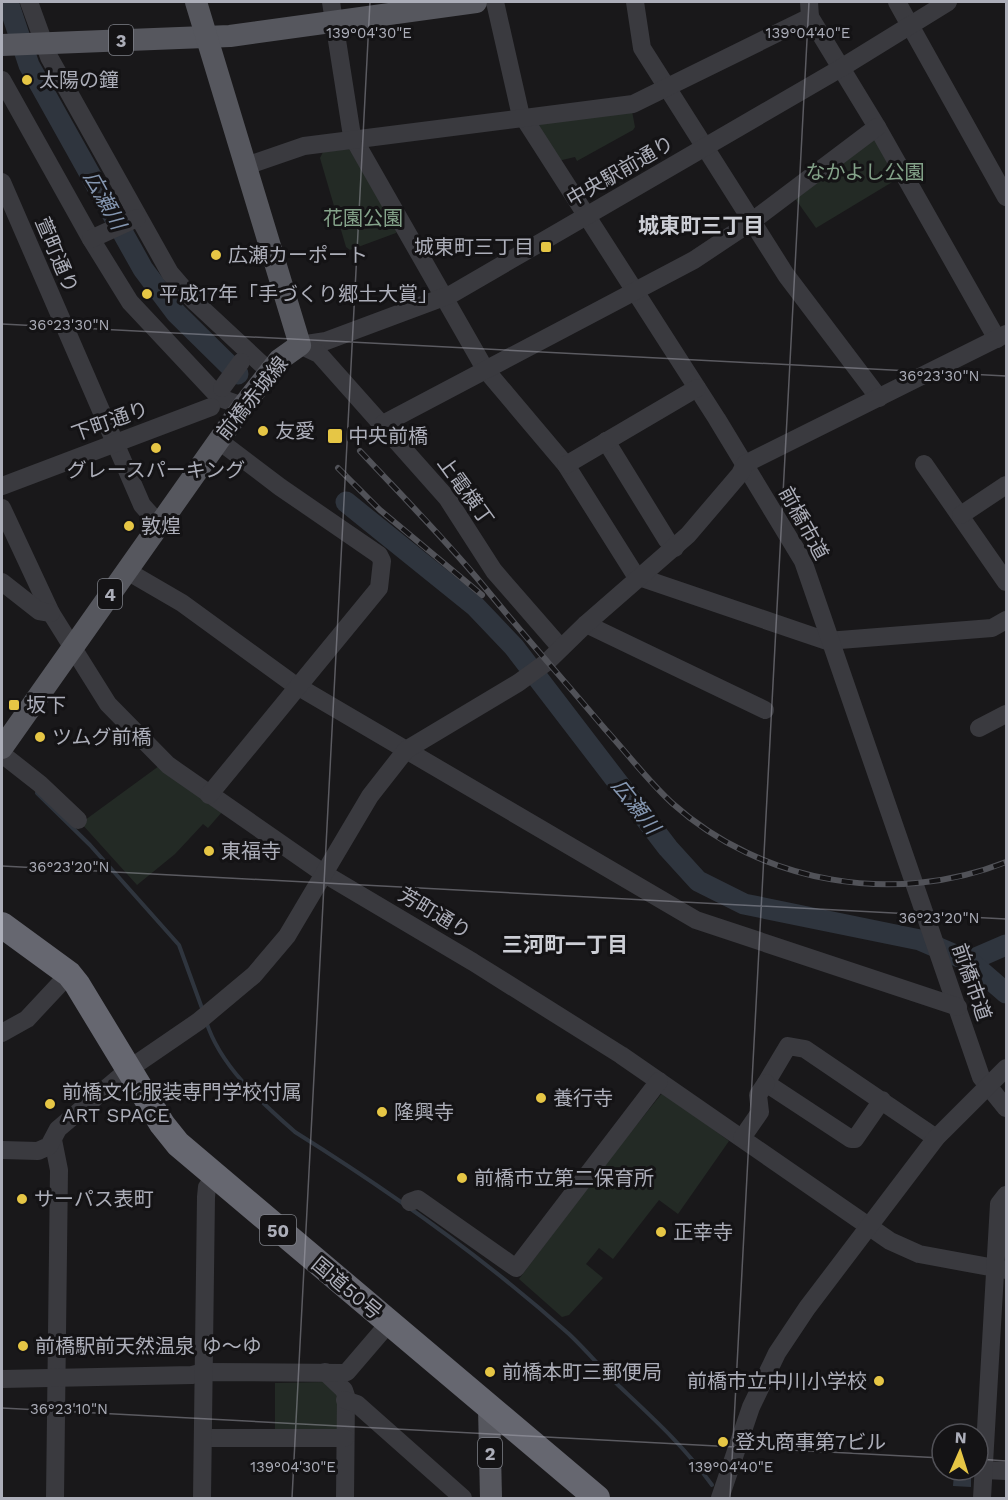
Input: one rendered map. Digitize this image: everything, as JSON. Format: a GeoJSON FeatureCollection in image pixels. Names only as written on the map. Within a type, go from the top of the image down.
{"type":"FeatureCollection","features":[{"type":"Feature","properties":{"kind":"highway","name":"国道50号"},"geometry":{"type":"LineString","coordinates":[[2,925],[69,974],[82,991],[170,1135],[214,1177],[597,1498]]}},
{"type":"Feature","properties":{"kind":"main road","name":"前橋赤城線"},"geometry":{"type":"LineString","coordinates":[[2,748],[269,371],[300,345],[196,2]]}},
{"type":"Feature","properties":{"kind":"main road","name":"3"},"geometry":{"type":"LineString","coordinates":[[23,45],[230,36],[333,11],[476,2]]}},
{"type":"Feature","properties":{"kind":"main road","name":"2"},"geometry":{"type":"LineString","coordinates":[[489,1407],[491,1498]]}},
{"type":"Feature","properties":{"kind":"street"},"geometry":{"type":"LineString","coordinates":[[29,2],[23,45],[130,221],[156,251],[181,288],[269,371]]}},
{"type":"Feature","properties":{"kind":"street","name":"前橋市道"},"geometry":{"type":"LineString","coordinates":[[495,2],[518,109],[745,464],[803,561],[981,1077],[989,1084],[1006,1108]]}},
{"type":"Feature","properties":{"kind":"street"},"geometry":{"type":"LineString","coordinates":[[635,2],[642,48],[786,275],[879,398]]}},
{"type":"Feature","properties":{"kind":"street"},"geometry":{"type":"LineString","coordinates":[[897,2],[1006,197]]}},
{"type":"Feature","properties":{"kind":"street","name":"中央駅前通り"},"geometry":{"type":"LineString","coordinates":[[300,345],[326,341],[444,298],[841,68],[948,2]]}},
{"type":"Feature","properties":{"kind":"street"},"geometry":{"type":"LineString","coordinates":[[2,1150],[38,1151],[49,1146],[58,1129],[129,1069],[199,1021],[254,975],[281,944],[370,796],[406,750],[526,678],[542,666],[586,624],[675,548],[740,474],[745,464],[1002,337],[841,68],[810,9],[668,88],[633,104],[304,146],[246,166]]}},
{"type":"Feature","properties":{"kind":"street"},"geometry":{"type":"LineString","coordinates":[[333,11],[350,131],[354,140],[485,369],[566,465],[639,577],[832,641],[992,628],[1006,620]]}},
{"type":"Feature","properties":{"kind":"street"},"geometry":{"type":"LineString","coordinates":[[2,80],[96,236],[130,302],[226,383],[231,423],[381,558],[379,588],[209,795]]}},
{"type":"Feature","properties":{"kind":"street"},"geometry":{"type":"LineString","coordinates":[[383,424],[694,260],[751,222],[877,127]]}},
{"type":"Feature","properties":{"kind":"street","name":"萱町通り"},"geometry":{"type":"LineString","coordinates":[[2,182],[142,505],[159,524]]}},
{"type":"Feature","properties":{"kind":"street"},"geometry":{"type":"LineString","coordinates":[[96,236],[130,221]]}},
{"type":"Feature","properties":{"kind":"street","name":"上電横丁"},"geometry":{"type":"LineString","coordinates":[[300,345],[319,354],[447,498],[494,571],[561,648]]}},
{"type":"Feature","properties":{"kind":"street","name":"下町通り"},"geometry":{"type":"LineString","coordinates":[[2,486],[115,445],[226,383]]}},
{"type":"Feature","properties":{"kind":"street"},"geometry":{"type":"LineString","coordinates":[[566,465],[697,388]]}},
{"type":"Feature","properties":{"kind":"street"},"geometry":{"type":"LineString","coordinates":[[606,441],[667,540],[675,548]]}},
{"type":"Feature","properties":{"kind":"street"},"geometry":{"type":"LineString","coordinates":[[924,464],[1006,582]]}},
{"type":"Feature","properties":{"kind":"street"},"geometry":{"type":"LineString","coordinates":[[961,515],[1006,485]]}},
{"type":"Feature","properties":{"kind":"street","name":"芳町通り"},"geometry":{"type":"LineString","coordinates":[[2,508],[51,613],[115,711],[157,755],[209,795],[323,873],[473,962],[659,1081],[868,1228],[919,1254],[1001,1269]]}},
{"type":"Feature","properties":{"kind":"street"},"geometry":{"type":"LineString","coordinates":[[127,570],[182,603],[298,687],[696,920],[958,1007]]}},
{"type":"Feature","properties":{"kind":"street"},"geometry":{"type":"LineString","coordinates":[[2,582],[39,611],[51,613]]}},
{"type":"Feature","properties":{"kind":"street"},"geometry":{"type":"LineString","coordinates":[[586,624],[765,710]]}},
{"type":"Feature","properties":{"kind":"street"},"geometry":{"type":"LineString","coordinates":[[979,728],[1006,714]]}},
{"type":"Feature","properties":{"kind":"street"},"geometry":{"type":"LineString","coordinates":[[2,754],[40,784],[78,820]]}},
{"type":"Feature","properties":{"kind":"street"},"geometry":{"type":"LineString","coordinates":[[2,1033],[27,1019],[69,974]]}},
{"type":"Feature","properties":{"kind":"street"},"geometry":{"type":"LineString","coordinates":[[742,1138],[760,1112],[759,1095],[766,1083],[788,1046],[796,1046],[882,1100],[936,1138]]}},
{"type":"Feature","properties":{"kind":"street"},"geometry":{"type":"LineString","coordinates":[[720,1498],[751,1407],[777,1353],[807,1308],[936,1138],[1006,1068]]}},
{"type":"Feature","properties":{"kind":"street"},"geometry":{"type":"LineString","coordinates":[[410,1202],[418,1199],[516,1268],[659,1081]]}},
{"type":"Feature","properties":{"kind":"street"},"geometry":{"type":"LineString","coordinates":[[766,1083],[855,1140],[882,1100]]}},
{"type":"Feature","properties":{"kind":"street"},"geometry":{"type":"LineString","coordinates":[[52,1140],[59,1170],[55,1498]]}},
{"type":"Feature","properties":{"kind":"street"},"geometry":{"type":"LineString","coordinates":[[202,1498],[206,1197],[207,1187],[214,1177]]}},
{"type":"Feature","properties":{"kind":"street"},"geometry":{"type":"LineString","coordinates":[[990,1423],[999,1353],[1001,1269],[999,1204],[1006,1195]]}},
{"type":"Feature","properties":{"kind":"street"},"geometry":{"type":"LineString","coordinates":[[2,1379],[192,1375],[204,1372],[347,1372],[389,1323]]}},
{"type":"Feature","properties":{"kind":"street"},"geometry":{"type":"LineString","coordinates":[[326,1372],[344,1390],[345,1498]]}},
{"type":"Feature","properties":{"kind":"street"},"geometry":{"type":"LineString","coordinates":[[345,1400],[357,1404],[463,1498]]}},
{"type":"Feature","properties":{"kind":"street"},"geometry":{"type":"LineString","coordinates":[[204,1438],[345,1438]]}},
{"type":"Feature","properties":{"kind":"street"},"geometry":{"type":"LineString","coordinates":[[990,1470],[1006,1471]]}},
{"type":"Feature","properties":{"kind":"street"},"geometry":{"type":"LineString","coordinates":[[982,1498],[983,1482]]}},
{"type":"Feature","properties":{"kind":"green space"},"geometry":{"type":"Polygon","coordinates":[[[632,111],[635,127],[633,130],[577,161],[575,157],[558,161],[536,126],[539,121],[632,111]]]}},
{"type":"Feature","properties":{"kind":"green space","name":"なかよし公園"},"geometry":{"type":"Polygon","coordinates":[[[876,139],[896,174],[894,181],[816,228],[794,197],[869,140],[876,139]]]}},
{"type":"Feature","properties":{"kind":"green space","name":"花園公園"},"geometry":{"type":"Polygon","coordinates":[[[349,149],[398,228],[396,233],[350,250],[346,247],[320,158],[323,152],[349,149]]]}},
{"type":"Feature","properties":{"kind":"green space"},"geometry":{"type":"Polygon","coordinates":[[[159,766],[222,812],[208,828],[203,824],[175,854],[137,885],[81,823],[159,766]]]}},
{"type":"Feature","properties":{"kind":"green space"},"geometry":{"type":"Polygon","coordinates":[[[663,1092],[729,1141],[678,1214],[659,1200],[613,1259],[599,1248],[586,1264],[603,1278],[569,1315],[562,1317],[519,1279],[606,1163],[663,1092]]]}},
{"type":"Feature","properties":{"kind":"green space"},"geometry":{"type":"Polygon","coordinates":[[[325,1382],[342,1397],[342,1430],[275,1434],[275,1383],[325,1382]]]}},
{"type":"Feature","properties":{"kind":"shaded area"},"geometry":{"type":"Polygon","coordinates":[[[953,1482],[971,1482],[971,1487],[953,1486],[953,1482]]]}},
{"type":"Feature","properties":{"kind":"waterway","name":"広瀬川"},"geometry":{"type":"LineString","coordinates":[[8,2],[29,65],[143,269],[176,313],[238,374]]}},
{"type":"Feature","properties":{"kind":"waterway","name":"広瀬川"},"geometry":{"type":"LineString","coordinates":[[346,502],[475,606],[514,647],[668,848],[698,881],[744,904],[920,940],[969,961],[1006,945]]}},
{"type":"Feature","properties":{"kind":"waterway"},"geometry":{"type":"LineString","coordinates":[[37,793],[90,845],[179,945],[203,1011]]}},
{"type":"Feature","properties":{"kind":"waterway"},"geometry":{"type":"LineString","coordinates":[[969,961],[1006,993]]}},
{"type":"Feature","properties":{"kind":"waterway"},"geometry":{"type":"LineString","coordinates":[[206,1021],[212,1037],[231,1068],[268,1108],[295,1132],[436,1227],[537,1306],[575,1340],[668,1433],[712,1485]]}},
{"type":"Feature","properties":{"kind":"railway"},"geometry":{"type":"LineString","coordinates":[[360,451],[459,558],[654,786],[708,831],[747,853],[788,869],[831,879],[875,884],[920,883],[963,875],[1006,862]]}},
{"type":"Feature","properties":{"kind":"railway"},"geometry":{"type":"LineString","coordinates":[[338,468],[380,510],[482,595]]}},
{"type":"Feature","properties":{"kind":"place","name":"太陽の鐘"},"geometry":{"type":"Point","coordinates":[27,80]}},
{"type":"Feature","properties":{"kind":"place","name":"城東町三丁目"},"geometry":{"type":"Point","coordinates":[546,247]}},
{"type":"Feature","properties":{"kind":"place","name":"広瀬カーポート"},"geometry":{"type":"Point","coordinates":[216,255]}},
{"type":"Feature","properties":{"kind":"place","name":"平成17年「手づくり郷土大賞」"},"geometry":{"type":"Point","coordinates":[147,294]}},
{"type":"Feature","properties":{"kind":"place","name":"友愛"},"geometry":{"type":"Point","coordinates":[263,431]}},
{"type":"Feature","properties":{"kind":"place","name":"中央前橋"},"geometry":{"type":"Point","coordinates":[335,436]}},
{"type":"Feature","properties":{"kind":"place","name":"グレースパーキング"},"geometry":{"type":"Point","coordinates":[156,448]}},
{"type":"Feature","properties":{"kind":"place","name":"敦煌"},"geometry":{"type":"Point","coordinates":[129,526]}},
{"type":"Feature","properties":{"kind":"place","name":"坂下"},"geometry":{"type":"Point","coordinates":[14,705]}},
{"type":"Feature","properties":{"kind":"place","name":"ツムグ前橋"},"geometry":{"type":"Point","coordinates":[40,737]}},
{"type":"Feature","properties":{"kind":"place","name":"東福寺"},"geometry":{"type":"Point","coordinates":[209,851]}},
{"type":"Feature","properties":{"kind":"place","name":"養行寺"},"geometry":{"type":"Point","coordinates":[541,1098]}},
{"type":"Feature","properties":{"kind":"place","name":"前橋文化服装専門学校付属 ART SPACE"},"geometry":{"type":"Point","coordinates":[50,1104]}},
{"type":"Feature","properties":{"kind":"place","name":"隆興寺"},"geometry":{"type":"Point","coordinates":[382,1112]}},
{"type":"Feature","properties":{"kind":"place","name":"前橋市立第二保育所"},"geometry":{"type":"Point","coordinates":[462,1178]}},
{"type":"Feature","properties":{"kind":"place","name":"サーパス表町"},"geometry":{"type":"Point","coordinates":[22,1199]}},
{"type":"Feature","properties":{"kind":"place","name":"正幸寺"},"geometry":{"type":"Point","coordinates":[661,1232]}},
{"type":"Feature","properties":{"kind":"place","name":"前橋駅前天然温泉 ゆ～ゆ"},"geometry":{"type":"Point","coordinates":[23,1346]}},
{"type":"Feature","properties":{"kind":"place","name":"前橋本町三郵便局"},"geometry":{"type":"Point","coordinates":[490,1372]}},
{"type":"Feature","properties":{"kind":"place","name":"前橋市立中川小学校"},"geometry":{"type":"Point","coordinates":[879,1381]}},
{"type":"Feature","properties":{"kind":"place","name":"登丸商事第7ビル"},"geometry":{"type":"Point","coordinates":[723,1442]}},
{"type":"Feature","properties":{"kind":"district","name":"城東町三丁目"},"geometry":{"type":"Point","coordinates":[701,225]}},
{"type":"Feature","properties":{"kind":"district","name":"三河町一丁目"},"geometry":{"type":"Point","coordinates":[565,944]}}]}
